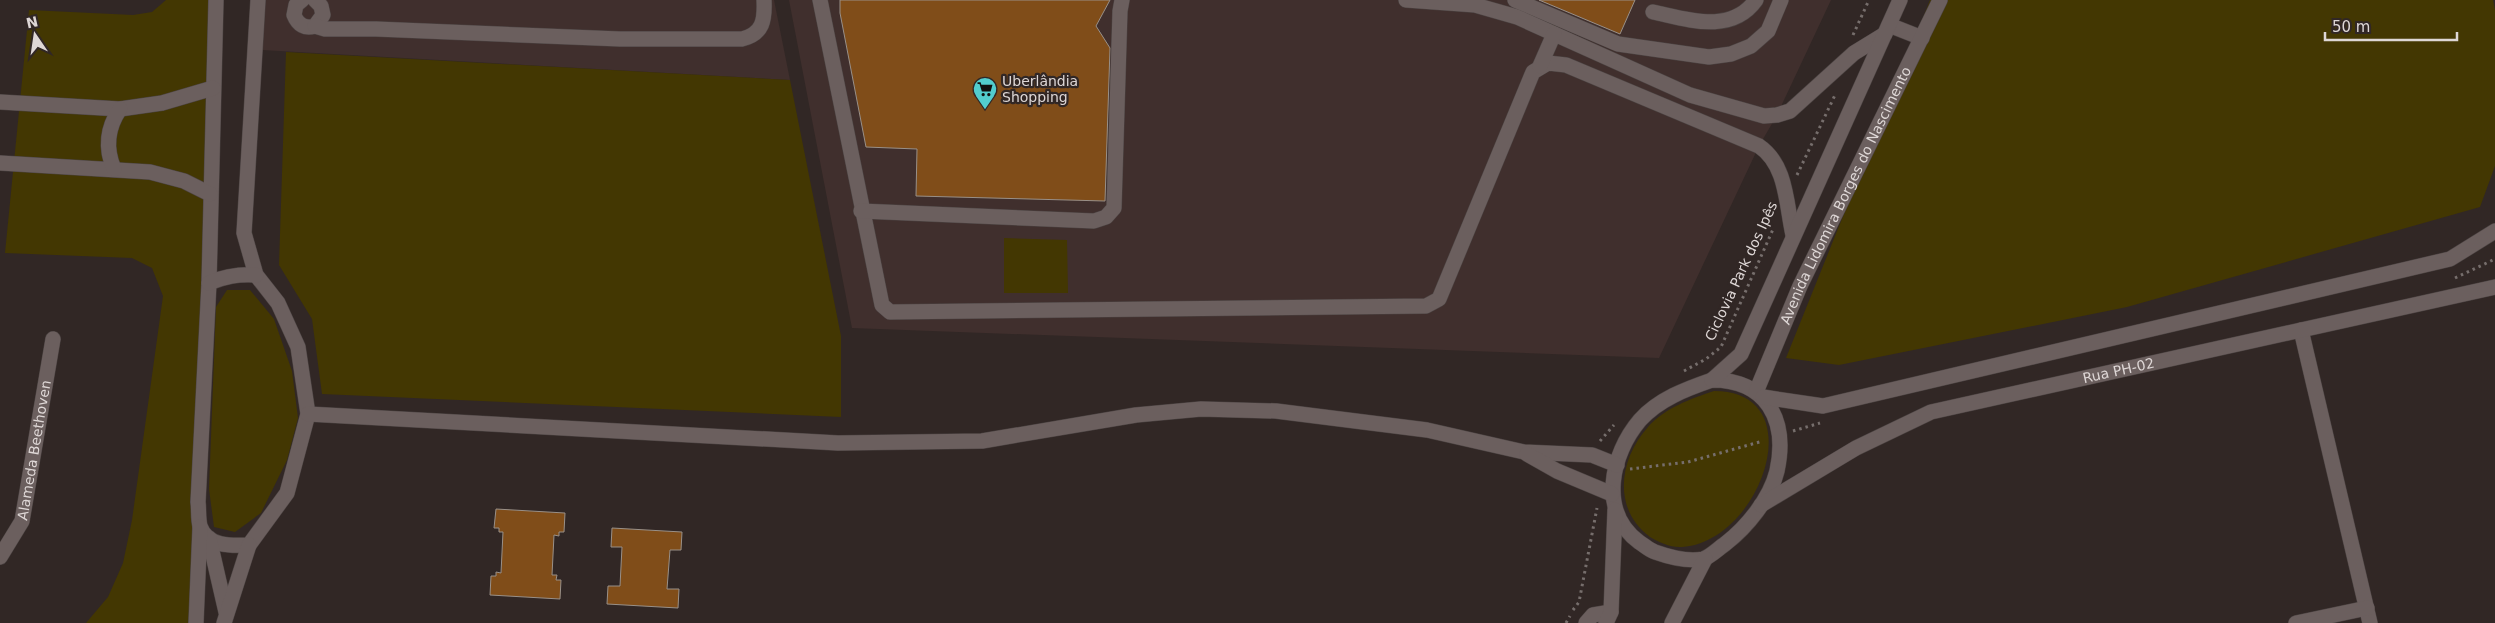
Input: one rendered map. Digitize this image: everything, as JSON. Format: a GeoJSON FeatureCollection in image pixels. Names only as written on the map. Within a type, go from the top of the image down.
{"type":"FeatureCollection","features":[{"type":"Feature","properties":{"kind":"street"},"geometry":{"type":"LineString","coordinates":[[216,0],[209,283],[198,502],[225,618]]}},
{"type":"Feature","properties":{"kind":"street"},"geometry":{"type":"LineString","coordinates":[[225,618],[248,545],[287,493],[308,414],[298,348],[278,303],[256,275],[244,233],[258,0]]}},
{"type":"Feature","properties":{"kind":"street"},"geometry":{"type":"LineString","coordinates":[[302,0],[294,10],[295,19],[306,27],[319,20]]}},
{"type":"Feature","properties":{"kind":"street"},"geometry":{"type":"LineString","coordinates":[[315,0],[321,6],[319,20],[325,29],[620,39],[742,39],[752,36],[762,27],[764,0]]}},
{"type":"Feature","properties":{"kind":"street"},"geometry":{"type":"LineString","coordinates":[[820,0],[882,305],[890,312],[1426,306],[1440,299],[1533,72],[1540,66],[1554,34]]}},
{"type":"Feature","properties":{"kind":"street"},"geometry":{"type":"LineString","coordinates":[[862,211],[1094,221],[1106,218],[1114,208],[1120,11],[1122,0]]}},
{"type":"Feature","properties":{"kind":"street"},"geometry":{"type":"LineString","coordinates":[[1406,0],[1475,4],[1517,17],[1690,95],[1764,116],[1790,111],[1854,52],[1887,30],[1922,38]]}},
{"type":"Feature","properties":{"kind":"street"},"geometry":{"type":"LineString","coordinates":[[1515,0],[1618,44],[1710,57],[1731,54],[1751,46],[1768,31],[1781,0]]}},
{"type":"Feature","properties":{"kind":"street"},"geometry":{"type":"LineString","coordinates":[[1653,12],[1704,23],[1722,22],[1739,15],[1756,0]]}},
{"type":"Feature","properties":{"kind":"street","name":"Avenida Lidomira Borges do Nascimento"},"geometry":{"type":"LineString","coordinates":[[1712,380],[1741,354],[1900,0]]}},
{"type":"Feature","properties":{"kind":"street","name":"Avenida Lidomira Borges do Nascimento"},"geometry":{"type":"LineString","coordinates":[[1760,394],[1800,286],[1940,0]]}},
{"type":"Feature","properties":{"kind":"street"},"geometry":{"type":"LineString","coordinates":[[1540,66],[1558,62],[1759,146],[1769,153],[1776,162],[1793,235]]}},
{"type":"Feature","properties":{"kind":"street"},"geometry":{"type":"LineString","coordinates":[[0,102],[120,109],[162,103],[213,88]]}},
{"type":"Feature","properties":{"kind":"street"},"geometry":{"type":"LineString","coordinates":[[114,169],[108,142],[112,124],[120,109]]}},
{"type":"Feature","properties":{"kind":"street"},"geometry":{"type":"LineString","coordinates":[[0,162],[114,169],[167,176],[210,194]]}},
{"type":"Feature","properties":{"kind":"street"},"geometry":{"type":"LineString","coordinates":[[1586,623],[1593,615],[1608,617],[1615,510],[1612,494],[1613,479],[1622,448],[1640,420],[1665,399],[1712,380],[1730,380],[1747,386],[1760,394],[1824,406],[2450,258],[2495,231]]}},
{"type":"Feature","properties":{"kind":"street"},"geometry":{"type":"LineString","coordinates":[[209,283],[224,277],[240,274],[256,275]]}},
{"type":"Feature","properties":{"kind":"street","name":"Rua PH-02"},"geometry":{"type":"LineString","coordinates":[[1761,506],[1856,448],[1931,412],[2495,287]]}},
{"type":"Feature","properties":{"kind":"street"},"geometry":{"type":"LineString","coordinates":[[2296,623],[2368,616],[2301,330]]}},
{"type":"Feature","properties":{"kind":"street","name":"Alameda Beethoven"},"geometry":{"type":"LineString","coordinates":[[0,557],[22,522],[53,339]]}},
{"type":"Feature","properties":{"kind":"street"},"geometry":{"type":"LineString","coordinates":[[1672,623],[1705,559],[1737,535],[1761,506],[1777,471],[1778,426],[1772,410],[1760,394]]}},
{"type":"Feature","properties":{"kind":"street"},"geometry":{"type":"LineString","coordinates":[[308,414],[838,443],[982,441],[1136,415],[1200,409],[1266,411],[1427,430],[1524,452],[1592,455],[1617,465]]}},
{"type":"Feature","properties":{"kind":"street"},"geometry":{"type":"LineString","coordinates":[[1524,452],[1557,471],[1612,494]]}},
{"type":"Feature","properties":{"kind":"street"},"geometry":{"type":"LineString","coordinates":[[1615,510],[1629,535],[1652,551],[1678,558],[1705,559]]}},
{"type":"Feature","properties":{"kind":"street"},"geometry":{"type":"LineString","coordinates":[[205,532],[226,546],[248,545]]}},
{"type":"Feature","properties":{"kind":"street"},"geometry":{"type":"LineString","coordinates":[[196,623],[205,532]]}},
{"type":"Feature","properties":{"kind":"path"},"geometry":{"type":"LineString","coordinates":[[1854,52],[1852,33],[1869,0]]}},
{"type":"Feature","properties":{"kind":"path","name":"Ciclovia Park dos Ipês"},"geometry":{"type":"LineString","coordinates":[[1676,376],[1706,360],[1721,347],[1838,87]]}},
{"type":"Feature","properties":{"kind":"path"},"geometry":{"type":"LineString","coordinates":[[1592,455],[1601,441],[1619,421]]}},
{"type":"Feature","properties":{"kind":"path"},"geometry":{"type":"LineString","coordinates":[[1566,623],[1579,602],[1598,507],[1595,487]]}},
{"type":"Feature","properties":{"kind":"shaded area"},"geometry":{"type":"Polygon","coordinates":[[[166,0],[216,0],[196,623],[86,623],[108,597],[123,563],[132,520],[163,296],[152,268],[132,258],[5,253],[29,10],[133,15],[152,12],[166,0]]]}},
{"type":"Feature","properties":{"kind":"shaded area"},"geometry":{"type":"Polygon","coordinates":[[[265,0],[774,0],[790,80],[262,50],[265,0]]]}},
{"type":"Feature","properties":{"kind":"shaded area","name":"Uberlândia Shopping"},"geometry":{"type":"Polygon","coordinates":[[[789,0],[1831,0],[1777,115],[1759,146],[1659,358],[852,328],[789,0]]]}},
{"type":"Feature","properties":{"kind":"shaded area"},"geometry":{"type":"Polygon","coordinates":[[[1930,0],[2493,0],[2495,10],[2495,166],[2480,207],[2127,307],[1839,365],[1786,358],[1930,0]]]}},
{"type":"Feature","properties":{"kind":"shaded area"},"geometry":{"type":"Polygon","coordinates":[[[286,52],[790,80],[841,336],[841,417],[322,394],[312,319],[279,265],[286,52]]]}},
{"type":"Feature","properties":{"kind":"shaded area"},"geometry":{"type":"Polygon","coordinates":[[[1004,238],[1067,240],[1068,293],[1004,293],[1004,238]]]}},
{"type":"Feature","properties":{"kind":"shaded area"},"geometry":{"type":"Polygon","coordinates":[[[227,290],[250,290],[274,319],[292,371],[298,418],[287,460],[261,513],[235,532],[214,527],[209,489],[216,307],[227,290]]]}},
{"type":"Feature","properties":{"kind":"shaded area"},"geometry":{"type":"Polygon","coordinates":[[[1714,391],[1745,397],[1762,415],[1769,439],[1765,467],[1753,495],[1734,521],[1710,539],[1682,547],[1670,546],[1650,537],[1638,526],[1630,512],[1625,498],[1626,468],[1638,440],[1655,420],[1678,405],[1714,391]]]}},
{"type":"Feature","properties":{"kind":"building","name":"Uberlândia Shopping"},"geometry":{"type":"Polygon","coordinates":[[[840,0],[1110,0],[1096,26],[1110,48],[1105,201],[916,196],[917,149],[866,147],[840,13],[840,0]]]}},
{"type":"Feature","properties":{"kind":"building"},"geometry":{"type":"Polygon","coordinates":[[[1539,0],[1635,0],[1620,34],[1539,0]]]}},
{"type":"Feature","properties":{"kind":"building"},"geometry":{"type":"Polygon","coordinates":[[[496,509],[565,513],[564,532],[559,532],[559,536],[554,535],[552,575],[557,575],[556,580],[561,580],[560,599],[490,595],[491,576],[496,576],[496,572],[501,573],[503,532],[499,532],[499,528],[494,528],[496,509]]]}},
{"type":"Feature","properties":{"kind":"building"},"geometry":{"type":"Polygon","coordinates":[[[612,528],[682,532],[681,550],[670,550],[667,589],[679,589],[678,608],[607,604],[608,586],[620,586],[622,547],[611,547],[612,528]]]}},
{"type":"Feature","properties":{"kind":"place","name":"Uberlândia Shopping"},"geometry":{"type":"Point","coordinates":[985,110]}}]}
